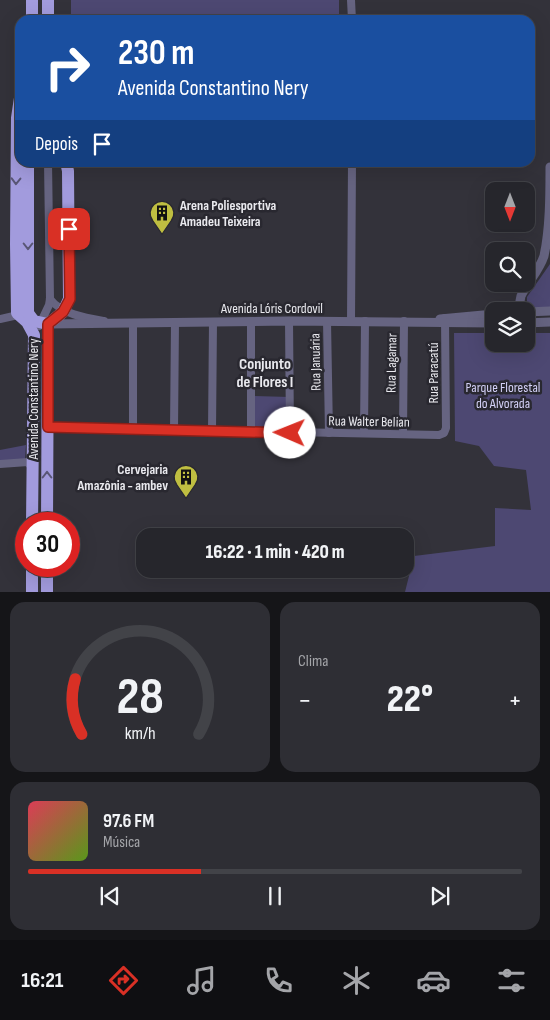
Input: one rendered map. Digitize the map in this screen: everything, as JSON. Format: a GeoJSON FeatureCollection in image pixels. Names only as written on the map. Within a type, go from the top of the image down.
{"type":"FeatureCollection","features":[{"type":"Feature","properties":{"kind":"highway"},"geometry":{"type":"LineString","coordinates":[[32,0],[32,15]]}},
{"type":"Feature","properties":{"kind":"highway"},"geometry":{"type":"LineString","coordinates":[[48,0],[48,15]]}},
{"type":"Feature","properties":{"kind":"highway"},"geometry":{"type":"LineString","coordinates":[[17,167],[17,313],[30,326],[41,327]]}},
{"type":"Feature","properties":{"kind":"highway"},"geometry":{"type":"LineString","coordinates":[[28,167],[28,313],[41,327]]}},
{"type":"Feature","properties":{"kind":"highway"},"geometry":{"type":"LineString","coordinates":[[64,310],[70,299],[66,167]]}},
{"type":"Feature","properties":{"kind":"highway","name":"Avenida Constantino Nery"},"geometry":{"type":"LineString","coordinates":[[41,327],[57,318],[64,310]]}},
{"type":"Feature","properties":{"kind":"highway","name":"Avenida Constantino Nery"},"geometry":{"type":"LineString","coordinates":[[41,327],[48,427],[47,512]]}},
{"type":"Feature","properties":{"kind":"highway","name":"Avenida Constantino Nery"},"geometry":{"type":"LineString","coordinates":[[32,512],[32,468],[41,327]]}},
{"type":"Feature","properties":{"kind":"highway"},"geometry":{"type":"LineString","coordinates":[[32,577],[32,592]]}},
{"type":"Feature","properties":{"kind":"highway"},"geometry":{"type":"LineString","coordinates":[[47,577],[47,592]]}},
{"type":"Feature","properties":{"kind":"street"},"geometry":{"type":"LineString","coordinates":[[352,0],[352,15]]}},
{"type":"Feature","properties":{"kind":"street"},"geometry":{"type":"LineString","coordinates":[[41,327],[50,299],[48,167]]}},
{"type":"Feature","properties":{"kind":"street"},"geometry":{"type":"LineString","coordinates":[[351,321],[352,167]]}},
{"type":"Feature","properties":{"kind":"street"},"geometry":{"type":"LineString","coordinates":[[522,302],[521,296],[540,266],[547,246],[550,167]]}},
{"type":"Feature","properties":{"kind":"street","name":"Avenida Lóris Cordovil"},"geometry":{"type":"LineString","coordinates":[[50,299],[56,306],[64,310],[118,323]]}},
{"type":"Feature","properties":{"kind":"street"},"geometry":{"type":"LineString","coordinates":[[535,312],[550,311]]}},
{"type":"Feature","properties":{"kind":"street"},"geometry":{"type":"LineString","coordinates":[[0,318],[18,315]]}},
{"type":"Feature","properties":{"kind":"street","name":"Avenida Lóris Cordovil"},"geometry":{"type":"LineString","coordinates":[[445,321],[485,315]]}},
{"type":"Feature","properties":{"kind":"street"},"geometry":{"type":"LineString","coordinates":[[251,321],[251,432]]}},
{"type":"Feature","properties":{"kind":"street","name":"Avenida Lóris Cordovil"},"geometry":{"type":"LineString","coordinates":[[41,327],[118,323],[251,321],[485,323]]}},
{"type":"Feature","properties":{"kind":"street"},"geometry":{"type":"LineString","coordinates":[[290,321],[290,433]]}},
{"type":"Feature","properties":{"kind":"street","name":"Rua Januária"},"geometry":{"type":"LineString","coordinates":[[327,321],[329,433]]}},
{"type":"Feature","properties":{"kind":"street"},"geometry":{"type":"LineString","coordinates":[[364,433],[365,321]]}},
{"type":"Feature","properties":{"kind":"street","name":"Rua Lagamar"},"geometry":{"type":"LineString","coordinates":[[403,434],[404,321]]}},
{"type":"Feature","properties":{"kind":"street","name":"Rua Paracatú"},"geometry":{"type":"LineString","coordinates":[[445,321],[446,428]]}},
{"type":"Feature","properties":{"kind":"street"},"geometry":{"type":"LineString","coordinates":[[174,430],[175,322]]}},
{"type":"Feature","properties":{"kind":"street"},"geometry":{"type":"LineString","coordinates":[[212,431],[213,322]]}},
{"type":"Feature","properties":{"kind":"street"},"geometry":{"type":"LineString","coordinates":[[535,323],[550,322]]}},
{"type":"Feature","properties":{"kind":"street"},"geometry":{"type":"LineString","coordinates":[[133,323],[133,429]]}},
{"type":"Feature","properties":{"kind":"street","name":"Rua Walter Belian"},"geometry":{"type":"LineString","coordinates":[[48,427],[439,435],[444,433],[446,428]]}},
{"type":"Feature","properties":{"kind":"street"},"geometry":{"type":"LineString","coordinates":[[0,464],[28,462],[32,468]]}},
{"type":"Feature","properties":{"kind":"green space"},"geometry":{"type":"Polygon","coordinates":[[[71,0],[339,0],[339,15],[71,15],[71,0]]]}},
{"type":"Feature","properties":{"kind":"green space"},"geometry":{"type":"Polygon","coordinates":[[[550,264],[550,307],[535,307],[535,302],[527,302],[527,297],[530,292],[535,292],[535,286],[550,264]]]}},
{"type":"Feature","properties":{"kind":"green space","name":"Parque Florestal do Alvorada"},"geometry":{"type":"Polygon","coordinates":[[[454,333],[485,333],[485,352],[535,352],[535,333],[550,333],[550,592],[405,592],[408,578],[414,578],[414,556],[495,546],[495,508],[531,510],[526,470],[494,466],[479,446],[455,441],[454,333]]]}},
{"type":"Feature","properties":{"kind":"green space"},"geometry":{"type":"Polygon","coordinates":[[[251,396],[290,397],[290,435],[253,435],[251,396]]]}},
{"type":"Feature","properties":{"kind":"green space"},"geometry":{"type":"Polygon","coordinates":[[[26,445],[25,459],[0,462],[0,450],[26,445]]]}},
{"type":"Feature","properties":{"kind":"place","name":"Arena Poliesportiva Amadeu Teixeira"},"geometry":{"type":"Point","coordinates":[162,234]}},
{"type":"Feature","properties":{"kind":"place","name":"Cervejaria Amazônia - ambev"},"geometry":{"type":"Point","coordinates":[186,498]}},
{"type":"Feature","properties":{"kind":"district","name":"Conjunto de Flores I"},"geometry":{"type":"Point","coordinates":[265,372]}},
{"type":"Feature","properties":{"kind":"route"},"geometry":{"type":"LineString","coordinates":[[69,229],[70,299],[63,312],[48,324],[48,427],[290,433]]}}]}
